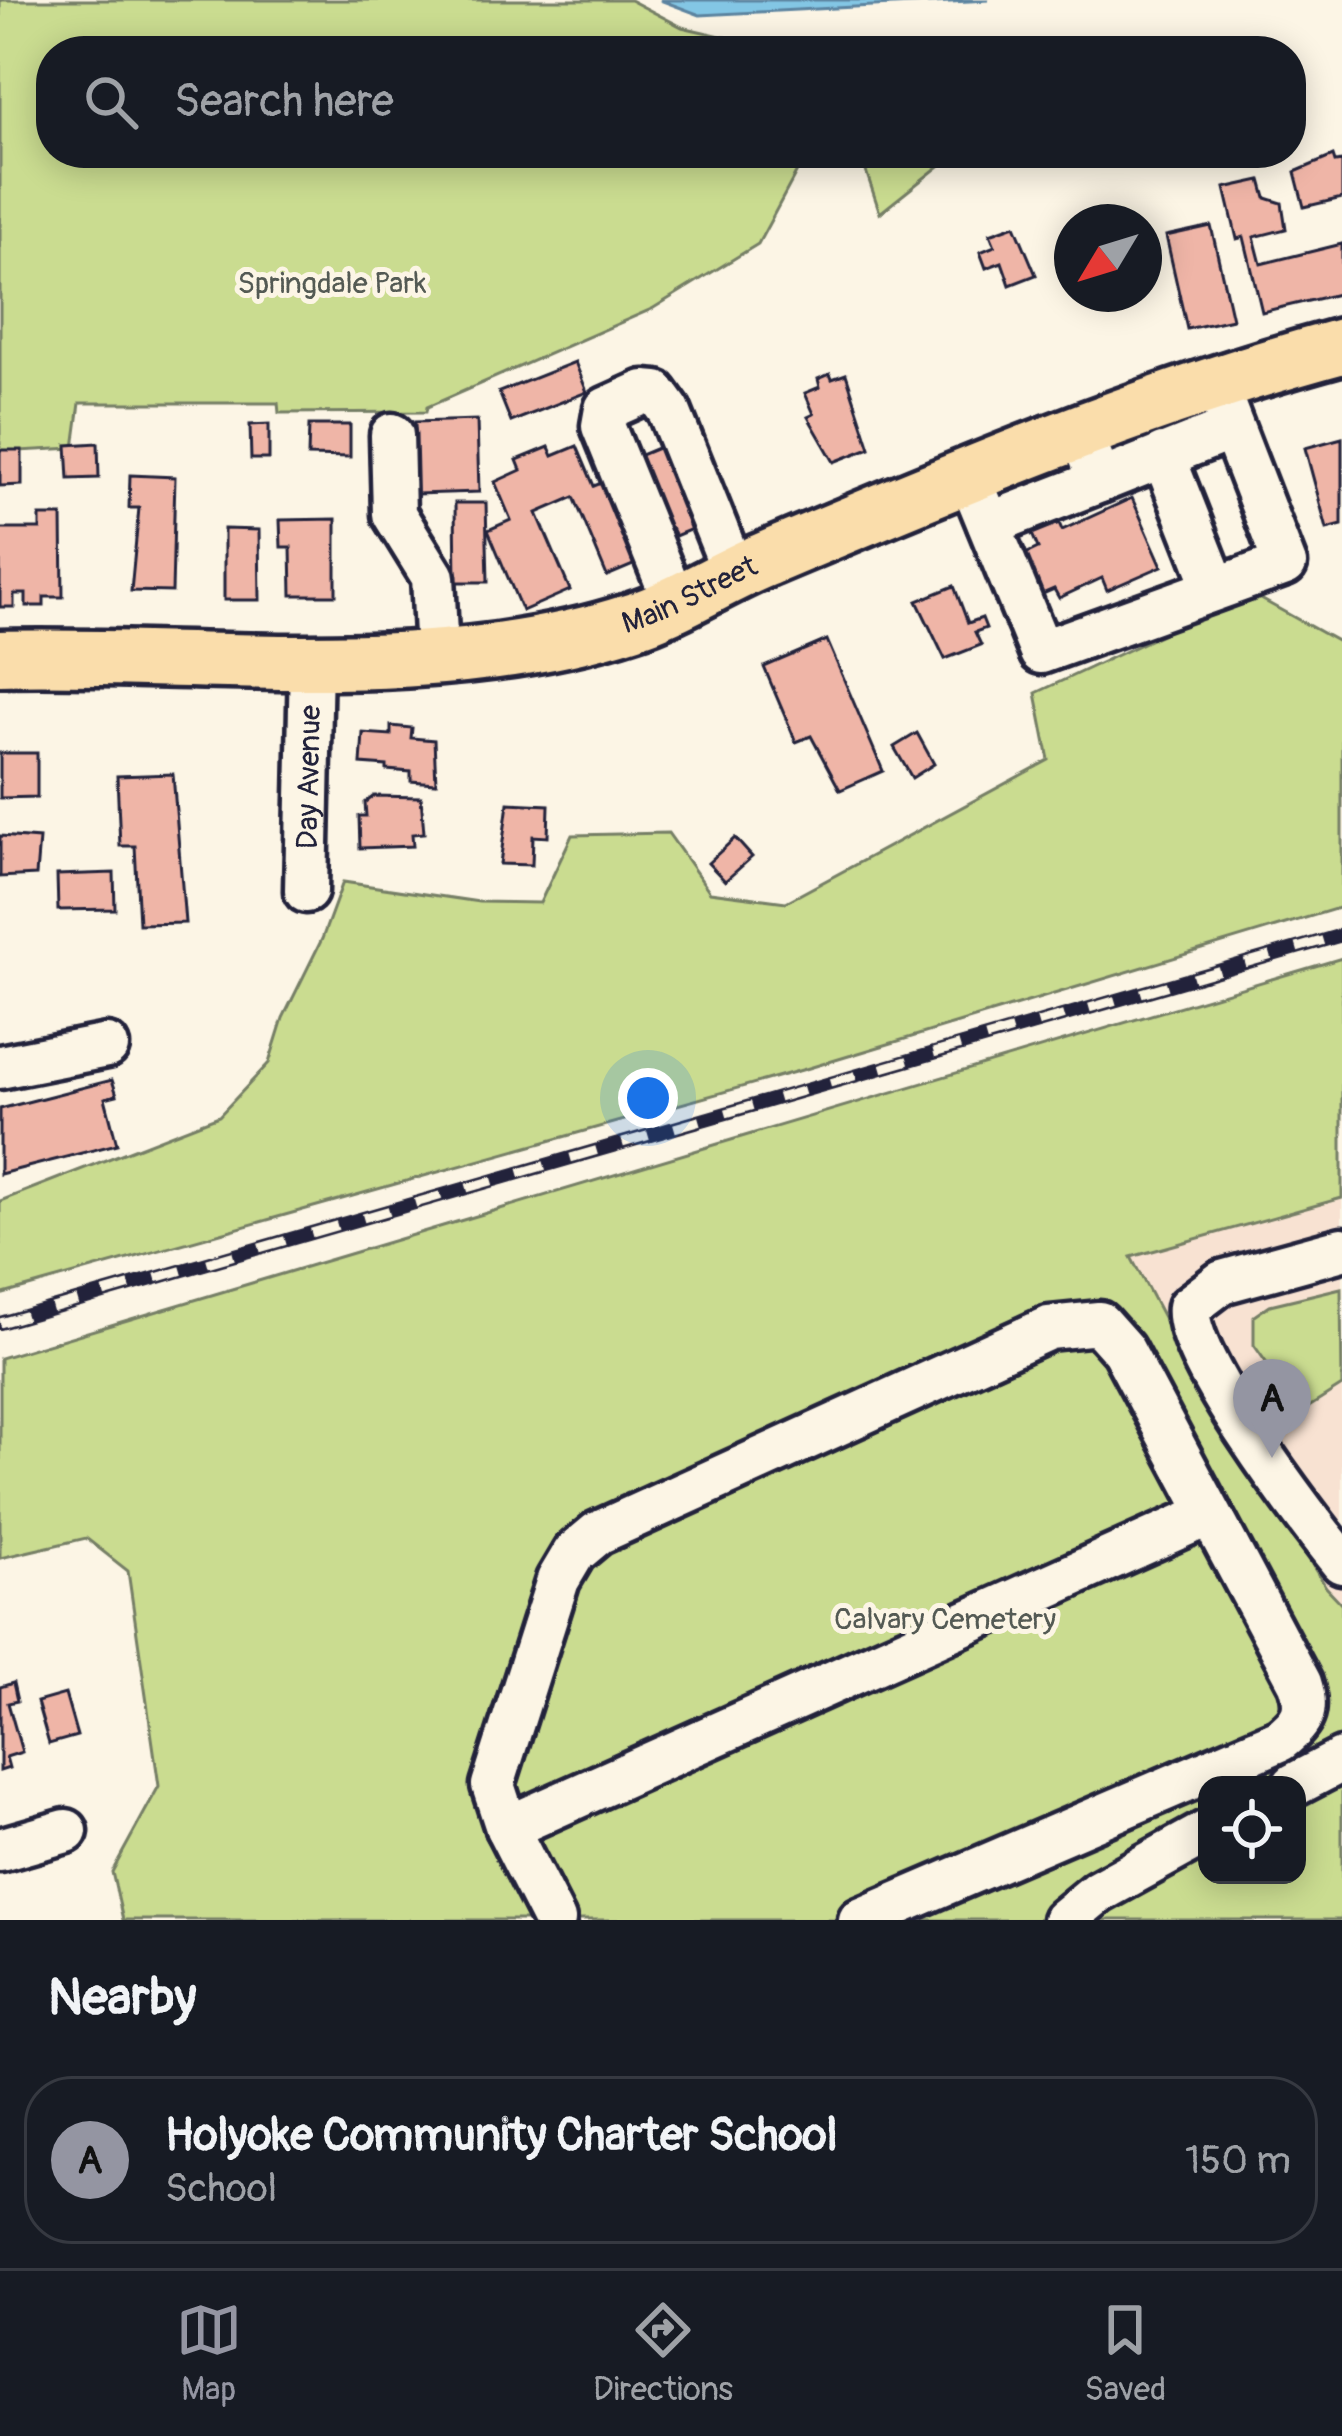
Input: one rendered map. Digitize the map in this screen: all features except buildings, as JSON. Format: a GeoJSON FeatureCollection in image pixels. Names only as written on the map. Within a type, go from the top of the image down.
{"type":"FeatureCollection","features":[{"type":"Feature","properties":{"kind":"main road","name":"Main Street"},"geometry":{"type":"LineString","coordinates":[[0,658],[310,661],[511,650],[635,621],[734,574],[980,501],[1222,405],[1342,346]]}},
{"type":"Feature","properties":{"kind":"street"},"geometry":{"type":"LineString","coordinates":[[674,601],[603,426],[607,410],[644,392],[656,393],[669,412],[734,574]]}},
{"type":"Feature","properties":{"kind":"street"},"geometry":{"type":"LineString","coordinates":[[980,501],[1041,652],[1285,564],[1222,405],[1163,455],[1091,458]]}},
{"type":"Feature","properties":{"kind":"street"},"geometry":{"type":"LineString","coordinates":[[392,435],[394,514],[433,578],[437,654]]}},
{"type":"Feature","properties":{"kind":"street"},"geometry":{"type":"LineString","coordinates":[[1163,455],[1214,587]]}},
{"type":"Feature","properties":{"kind":"street","name":"Day Avenue"},"geometry":{"type":"LineString","coordinates":[[306,891],[310,661]]}},
{"type":"Feature","properties":{"kind":"street"},"geometry":{"type":"LineString","coordinates":[[0,1067],[106,1046]]}},
{"type":"Feature","properties":{"kind":"street"},"geometry":{"type":"LineString","coordinates":[[1342,1250],[1222,1282],[1189,1307],[1187,1321],[1237,1415],[1299,1511],[1342,1562]]}},
{"type":"Feature","properties":{"kind":"street"},"geometry":{"type":"LineString","coordinates":[[554,1920],[494,1797],[495,1774],[558,1580],[588,1540],[1049,1328],[1086,1320],[1112,1334],[1300,1683],[1306,1709],[1302,1720],[1280,1740],[860,1920]]}},
{"type":"Feature","properties":{"kind":"street"},"geometry":{"type":"LineString","coordinates":[[508,1828],[1209,1514]]}},
{"type":"Feature","properties":{"kind":"street"},"geometry":{"type":"LineString","coordinates":[[1306,1779],[1342,1760]]}},
{"type":"Feature","properties":{"kind":"street"},"geometry":{"type":"LineString","coordinates":[[0,1850],[66,1831]]}},
{"type":"Feature","properties":{"kind":"street"},"geometry":{"type":"LineString","coordinates":[[1064,1920],[1098,1892],[1198,1837]]}},
{"type":"Feature","properties":{"kind":"shaded area"},"geometry":{"type":"Polygon","coordinates":[[[1342,1107],[1342,1730],[1066,1185],[1342,1107]]]}},
{"type":"Feature","properties":{"kind":"green space","name":"Springdale Park"},"geometry":{"type":"Polygon","coordinates":[[[0,0],[630,0],[682,27],[721,36],[36,36],[36,168],[799,168],[758,244],[652,309],[427,407],[426,412],[279,413],[278,403],[80,403],[74,448],[0,452],[0,0]]]}},
{"type":"Feature","properties":{"kind":"green space","name":"Springdale Park"},"geometry":{"type":"Polygon","coordinates":[[[865,168],[937,168],[880,213],[865,168]]]}},
{"type":"Feature","properties":{"kind":"green space"},"geometry":{"type":"Polygon","coordinates":[[[1250,593],[1342,644],[1342,907],[809,1068],[0,1295],[0,1201],[219,1116],[269,1063],[283,1018],[322,939],[343,882],[479,902],[540,903],[572,835],[668,833],[710,892],[786,902],[1049,760],[1036,693],[1250,593]]]}},
{"type":"Feature","properties":{"kind":"green space","name":"Calvary Cemetery"},"geometry":{"type":"Polygon","coordinates":[[[1342,958],[1342,1198],[1131,1257],[1198,1383],[1326,1587],[1342,1604],[1342,1920],[123,1920],[112,1872],[159,1786],[128,1571],[86,1538],[0,1558],[0,1358],[1342,958]]]}},
{"type":"Feature","properties":{"kind":"green space"},"geometry":{"type":"Polygon","coordinates":[[[1341,1288],[1342,1386],[1301,1412],[1254,1345],[1254,1316],[1270,1305],[1341,1288]]]}},
{"type":"Feature","properties":{"kind":"water"},"geometry":{"type":"Polygon","coordinates":[[[660,0],[989,0],[700,15],[660,0]]]}},
{"type":"Feature","properties":{"kind":"railway"},"geometry":{"type":"LineString","coordinates":[[0,1323],[1342,935]]}},
{"type":"Feature","properties":{"kind":"place","name":"Holyoke Community Charter School"},"geometry":{"type":"Point","coordinates":[1272,1458]}}]}
